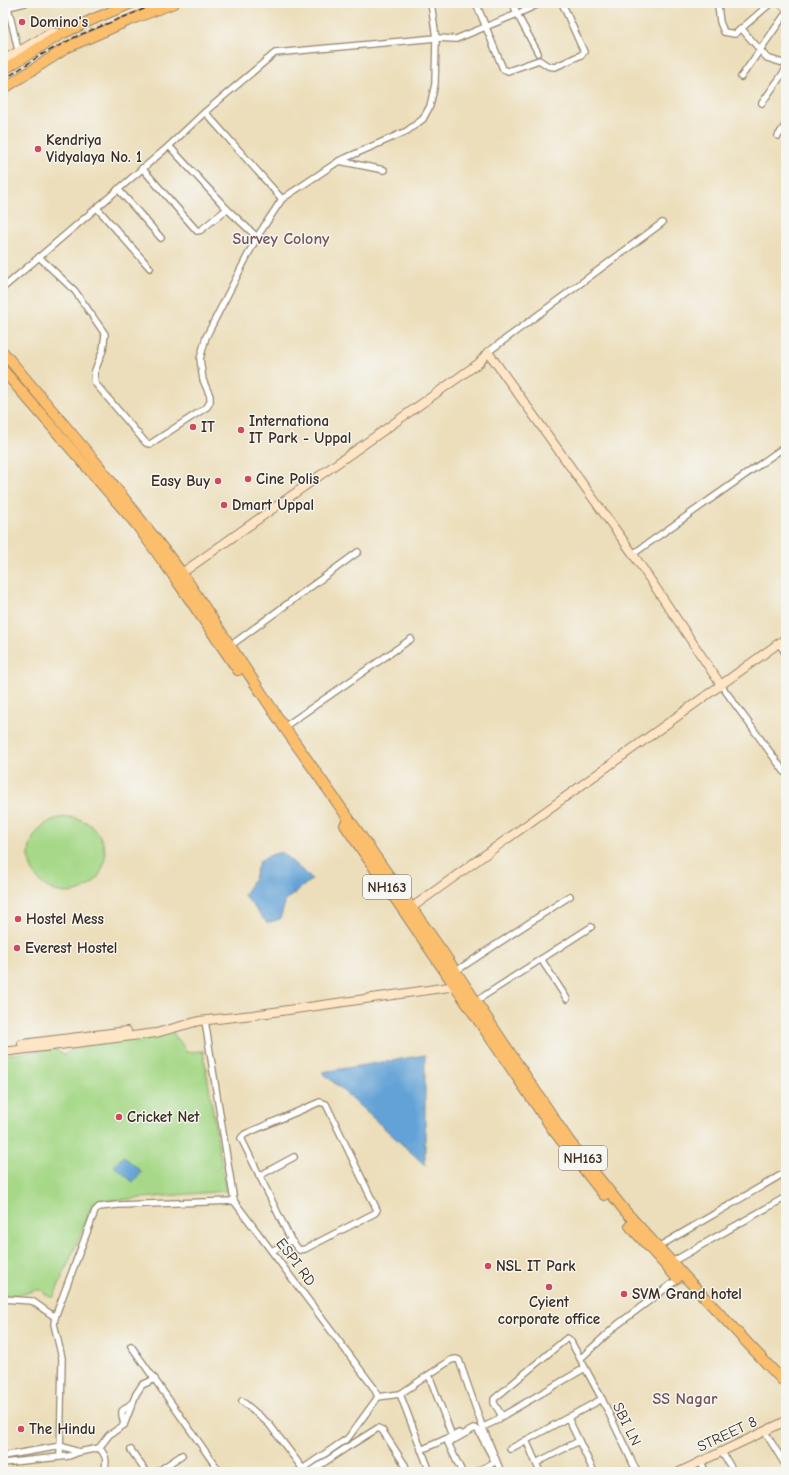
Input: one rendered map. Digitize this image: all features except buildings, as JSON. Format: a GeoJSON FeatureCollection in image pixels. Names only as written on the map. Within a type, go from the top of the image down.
{"type":"FeatureCollection","features":[{"type":"Feature","properties":{"kind":"highway"},"geometry":{"type":"LineString","coordinates":[[3,70],[61,34],[132,3]]}},
{"type":"Feature","properties":{"kind":"highway"},"geometry":{"type":"LineString","coordinates":[[3,89],[68,47],[174,3]]}},
{"type":"Feature","properties":{"kind":"highway","name":"NH163"},"geometry":{"type":"LineString","coordinates":[[3,352],[98,465],[181,572],[408,910],[456,971],[460,984],[476,1001],[569,1140],[619,1208],[678,1279],[786,1392]]}},
{"type":"Feature","properties":{"kind":"highway","name":"NH163"},"geometry":{"type":"LineString","coordinates":[[3,370],[131,519],[175,578],[460,984],[558,1137],[591,1181],[658,1247],[786,1384]]}},
{"type":"Feature","properties":{"kind":"street"},"geometry":{"type":"LineString","coordinates":[[18,50],[8,5],[25,3]]}},
{"type":"Feature","properties":{"kind":"street"},"geometry":{"type":"LineString","coordinates":[[39,257],[75,291],[105,334],[104,350],[94,373],[95,383],[146,443],[150,444],[207,407],[210,402],[210,396],[203,380],[200,359],[206,337],[257,237],[282,199],[339,161],[407,131],[423,119],[430,106],[435,84],[436,38],[431,3]]}},
{"type":"Feature","properties":{"kind":"street"},"geometry":{"type":"LineString","coordinates":[[476,3],[503,69],[508,72],[539,60],[548,66],[555,67],[582,55],[584,52],[562,3]]}},
{"type":"Feature","properties":{"kind":"street"},"geometry":{"type":"LineString","coordinates":[[513,3],[517,14],[538,53]]}},
{"type":"Feature","properties":{"kind":"street"},"geometry":{"type":"LineString","coordinates":[[3,288],[275,53],[436,38],[456,39],[541,3]]}},
{"type":"Feature","properties":{"kind":"street"},"geometry":{"type":"LineString","coordinates":[[725,3],[718,6],[720,22],[724,32],[735,34],[771,3]]}},
{"type":"Feature","properties":{"kind":"street"},"geometry":{"type":"LineString","coordinates":[[781,3],[786,8]]}},
{"type":"Feature","properties":{"kind":"street"},"geometry":{"type":"LineString","coordinates":[[740,77],[786,13]]}},
{"type":"Feature","properties":{"kind":"street"},"geometry":{"type":"LineString","coordinates":[[741,28],[767,58],[786,64]]}},
{"type":"Feature","properties":{"kind":"street"},"geometry":{"type":"LineString","coordinates":[[3,60],[18,50],[52,32],[61,34]]}},
{"type":"Feature","properties":{"kind":"street"},"geometry":{"type":"LineString","coordinates":[[762,104],[786,69]]}},
{"type":"Feature","properties":{"kind":"street"},"geometry":{"type":"LineString","coordinates":[[205,112],[282,199]]}},
{"type":"Feature","properties":{"kind":"street"},"geometry":{"type":"LineString","coordinates":[[778,136],[786,124]]}},
{"type":"Feature","properties":{"kind":"street"},"geometry":{"type":"LineString","coordinates":[[168,146],[257,237]]}},
{"type":"Feature","properties":{"kind":"street"},"geometry":{"type":"LineString","coordinates":[[339,161],[384,170]]}},
{"type":"Feature","properties":{"kind":"street"},"geometry":{"type":"LineString","coordinates":[[142,168],[197,231],[201,230],[227,208]]}},
{"type":"Feature","properties":{"kind":"street"},"geometry":{"type":"LineString","coordinates":[[118,189],[161,238]]}},
{"type":"Feature","properties":{"kind":"street"},"geometry":{"type":"LineString","coordinates":[[97,208],[150,268]]}},
{"type":"Feature","properties":{"kind":"street"},"geometry":{"type":"LineString","coordinates":[[181,572],[327,467],[479,363],[488,352],[662,223]]}},
{"type":"Feature","properties":{"kind":"street"},"geometry":{"type":"LineString","coordinates":[[488,352],[633,554],[721,685],[786,774]]}},
{"type":"Feature","properties":{"kind":"street"},"geometry":{"type":"LineString","coordinates":[[633,554],[786,446]]}},
{"type":"Feature","properties":{"kind":"street"},"geometry":{"type":"LineString","coordinates":[[230,646],[358,552]]}},
{"type":"Feature","properties":{"kind":"street"},"geometry":{"type":"LineString","coordinates":[[408,910],[786,638]]}},
{"type":"Feature","properties":{"kind":"street"},"geometry":{"type":"LineString","coordinates":[[284,727],[411,639]]}},
{"type":"Feature","properties":{"kind":"street"},"geometry":{"type":"LineString","coordinates":[[779,643],[786,654]]}},
{"type":"Feature","properties":{"kind":"street"},"geometry":{"type":"LineString","coordinates":[[456,971],[570,896]]}},
{"type":"Feature","properties":{"kind":"street"},"geometry":{"type":"LineString","coordinates":[[476,1001],[591,927]]}},
{"type":"Feature","properties":{"kind":"street"},"geometry":{"type":"LineString","coordinates":[[541,959],[567,999]]}},
{"type":"Feature","properties":{"kind":"street"},"geometry":{"type":"LineString","coordinates":[[3,1052],[156,1033],[205,1021],[460,984]]}},
{"type":"Feature","properties":{"kind":"street","name":"ESPI RD"},"geometry":{"type":"LineString","coordinates":[[205,1021],[234,1202],[374,1388],[378,1397]]}},
{"type":"Feature","properties":{"kind":"street"},"geometry":{"type":"LineString","coordinates":[[3,1047],[155,1027],[164,1030]]}},
{"type":"Feature","properties":{"kind":"street"},"geometry":{"type":"LineString","coordinates":[[320,1102],[326,1104],[377,1210],[375,1213],[305,1249],[299,1250],[291,1240],[241,1138],[245,1134],[312,1104],[320,1102]]}},
{"type":"Feature","properties":{"kind":"street"},"geometry":{"type":"LineString","coordinates":[[259,1176],[294,1157]]}},
{"type":"Feature","properties":{"kind":"street"},"geometry":{"type":"LineString","coordinates":[[658,1247],[786,1172]]}},
{"type":"Feature","properties":{"kind":"street"},"geometry":{"type":"LineString","coordinates":[[672,1262],[786,1197]]}},
{"type":"Feature","properties":{"kind":"street"},"geometry":{"type":"LineString","coordinates":[[60,1456],[62,1358],[54,1324],[95,1211],[99,1207],[118,1205],[234,1202]]}},
{"type":"Feature","properties":{"kind":"street"},"geometry":{"type":"LineString","coordinates":[[272,1251],[291,1240]]}},
{"type":"Feature","properties":{"kind":"street"},"geometry":{"type":"LineString","coordinates":[[581,1358],[617,1325],[678,1279]]}},
{"type":"Feature","properties":{"kind":"street"},"geometry":{"type":"LineString","coordinates":[[3,1299],[32,1301],[55,1318]]}},
{"type":"Feature","properties":{"kind":"street"},"geometry":{"type":"LineString","coordinates":[[500,1418],[494,1403],[494,1399],[568,1338],[581,1358],[602,1399]]}},
{"type":"Feature","properties":{"kind":"street"},"geometry":{"type":"LineString","coordinates":[[131,1346],[220,1472]]}},
{"type":"Feature","properties":{"kind":"street"},"geometry":{"type":"LineString","coordinates":[[242,1401],[269,1424],[300,1470],[348,1438],[378,1397],[400,1394],[454,1359],[458,1360],[501,1472]]}},
{"type":"Feature","properties":{"kind":"street"},"geometry":{"type":"LineString","coordinates":[[446,1441],[452,1436],[500,1418],[585,1368]]}},
{"type":"Feature","properties":{"kind":"street"},"geometry":{"type":"LineString","coordinates":[[429,1375],[452,1436]]}},
{"type":"Feature","properties":{"kind":"street"},"geometry":{"type":"LineString","coordinates":[[3,1463],[69,1456],[99,1448],[109,1435],[124,1425],[136,1394],[142,1385],[155,1379]]}},
{"type":"Feature","properties":{"kind":"street"},"geometry":{"type":"LineString","coordinates":[[400,1394],[430,1472]]}},
{"type":"Feature","properties":{"kind":"street","name":"SBI LN"},"geometry":{"type":"LineString","coordinates":[[510,1449],[602,1399],[637,1472]]}},
{"type":"Feature","properties":{"kind":"street"},"geometry":{"type":"LineString","coordinates":[[568,1418],[594,1472]]}},
{"type":"Feature","properties":{"kind":"street","name":"STREET 8"},"geometry":{"type":"LineString","coordinates":[[679,1472],[786,1421]]}},
{"type":"Feature","properties":{"kind":"street"},"geometry":{"type":"LineString","coordinates":[[310,1472],[378,1428],[405,1465],[405,1472]]}},
{"type":"Feature","properties":{"kind":"street"},"geometry":{"type":"LineString","coordinates":[[421,1450],[475,1428],[478,1430],[494,1462],[476,1472]]}},
{"type":"Feature","properties":{"kind":"street"},"geometry":{"type":"LineString","coordinates":[[765,1432],[786,1466]]}},
{"type":"Feature","properties":{"kind":"street"},"geometry":{"type":"LineString","coordinates":[[526,1440],[540,1472]]}},
{"type":"Feature","properties":{"kind":"street"},"geometry":{"type":"LineString","coordinates":[[446,1441],[462,1472]]}},
{"type":"Feature","properties":{"kind":"street"},"geometry":{"type":"LineString","coordinates":[[536,1463],[580,1441]]}},
{"type":"Feature","properties":{"kind":"street"},"geometry":{"type":"LineString","coordinates":[[342,1442],[346,1448]]}},
{"type":"Feature","properties":{"kind":"street"},"geometry":{"type":"LineString","coordinates":[[3,1456],[60,1446],[80,1452]]}},
{"type":"Feature","properties":{"kind":"street"},"geometry":{"type":"LineString","coordinates":[[99,1448],[104,1453],[106,1465],[104,1472]]}},
{"type":"Feature","properties":{"kind":"street"},"geometry":{"type":"LineString","coordinates":[[130,1450],[146,1472]]}},
{"type":"Feature","properties":{"kind":"street"},"geometry":{"type":"LineString","coordinates":[[721,1451],[734,1472]]}},
{"type":"Feature","properties":{"kind":"street"},"geometry":{"type":"LineString","coordinates":[[157,1472],[182,1455]]}},
{"type":"Feature","properties":{"kind":"street"},"geometry":{"type":"LineString","coordinates":[[321,1457],[325,1462]]}},
{"type":"Feature","properties":{"kind":"street"},"geometry":{"type":"LineString","coordinates":[[700,1461],[705,1470]]}},
{"type":"Feature","properties":{"kind":"street"},"geometry":{"type":"LineString","coordinates":[[484,1472],[498,1464]]}},
{"type":"Feature","properties":{"kind":"green space"},"geometry":{"type":"Polygon","coordinates":[[[67,817],[82,820],[94,828],[102,840],[105,855],[102,870],[94,882],[82,890],[67,893],[52,890],[40,882],[32,870],[29,855],[32,840],[40,828],[52,820],[67,817]]]}},
{"type":"Feature","properties":{"kind":"green space"},"geometry":{"type":"Polygon","coordinates":[[[172,1030],[186,1052],[203,1051],[226,1191],[93,1202],[53,1298],[46,1295],[42,1290],[36,1290],[20,1295],[3,1295],[3,1055],[54,1049],[65,1055],[77,1044],[172,1030]]]}},
{"type":"Feature","properties":{"kind":"water"},"geometry":{"type":"Polygon","coordinates":[[[281,852],[312,879],[286,900],[280,919],[267,923],[244,895],[253,881],[259,862],[271,855],[281,852]]]}},
{"type":"Feature","properties":{"kind":"water"},"geometry":{"type":"Polygon","coordinates":[[[425,1055],[425,1165],[322,1072],[425,1055]]]}},
{"type":"Feature","properties":{"kind":"water"},"geometry":{"type":"Polygon","coordinates":[[[123,1156],[142,1172],[133,1182],[114,1166],[123,1156]]]}},
{"type":"Feature","properties":{"kind":"railway"},"geometry":{"type":"LineString","coordinates":[[3,80],[41,55],[79,35],[159,3]]}},
{"type":"Feature","properties":{"kind":"place","name":"Domino's"},"geometry":{"type":"Point","coordinates":[22,22]}},
{"type":"Feature","properties":{"kind":"place","name":"Kendriya Vidyalaya No. 1"},"geometry":{"type":"Point","coordinates":[38,149]}},
{"type":"Feature","properties":{"kind":"place","name":"IT"},"geometry":{"type":"Point","coordinates":[193,427]}},
{"type":"Feature","properties":{"kind":"place","name":"Internationa IT Park - Uppal"},"geometry":{"type":"Point","coordinates":[241,430]}},
{"type":"Feature","properties":{"kind":"place","name":"Cine Polis"},"geometry":{"type":"Point","coordinates":[248,479]}},
{"type":"Feature","properties":{"kind":"place","name":"Easy Buy"},"geometry":{"type":"Point","coordinates":[218,481]}},
{"type":"Feature","properties":{"kind":"place","name":"Dmart Uppal"},"geometry":{"type":"Point","coordinates":[224,505]}},
{"type":"Feature","properties":{"kind":"place","name":"Hostel Mess"},"geometry":{"type":"Point","coordinates":[18,919]}},
{"type":"Feature","properties":{"kind":"place","name":"Everest Hostel"},"geometry":{"type":"Point","coordinates":[17,948]}},
{"type":"Feature","properties":{"kind":"place","name":"Cricket Net"},"geometry":{"type":"Point","coordinates":[119,1117]}},
{"type":"Feature","properties":{"kind":"place","name":"NSL IT Park"},"geometry":{"type":"Point","coordinates":[488,1266]}},
{"type":"Feature","properties":{"kind":"place","name":"Cyient corporate office"},"geometry":{"type":"Point","coordinates":[549,1287]}},
{"type":"Feature","properties":{"kind":"place","name":"SVM Grand hotel"},"geometry":{"type":"Point","coordinates":[624,1294]}},
{"type":"Feature","properties":{"kind":"place","name":"The Hindu"},"geometry":{"type":"Point","coordinates":[21,1429]}},
{"type":"Feature","properties":{"kind":"district","name":"Survey Colony"},"geometry":{"type":"Point","coordinates":[281,239]}},
{"type":"Feature","properties":{"kind":"district","name":"SS Nagar"},"geometry":{"type":"Point","coordinates":[685,1399]}}]}
